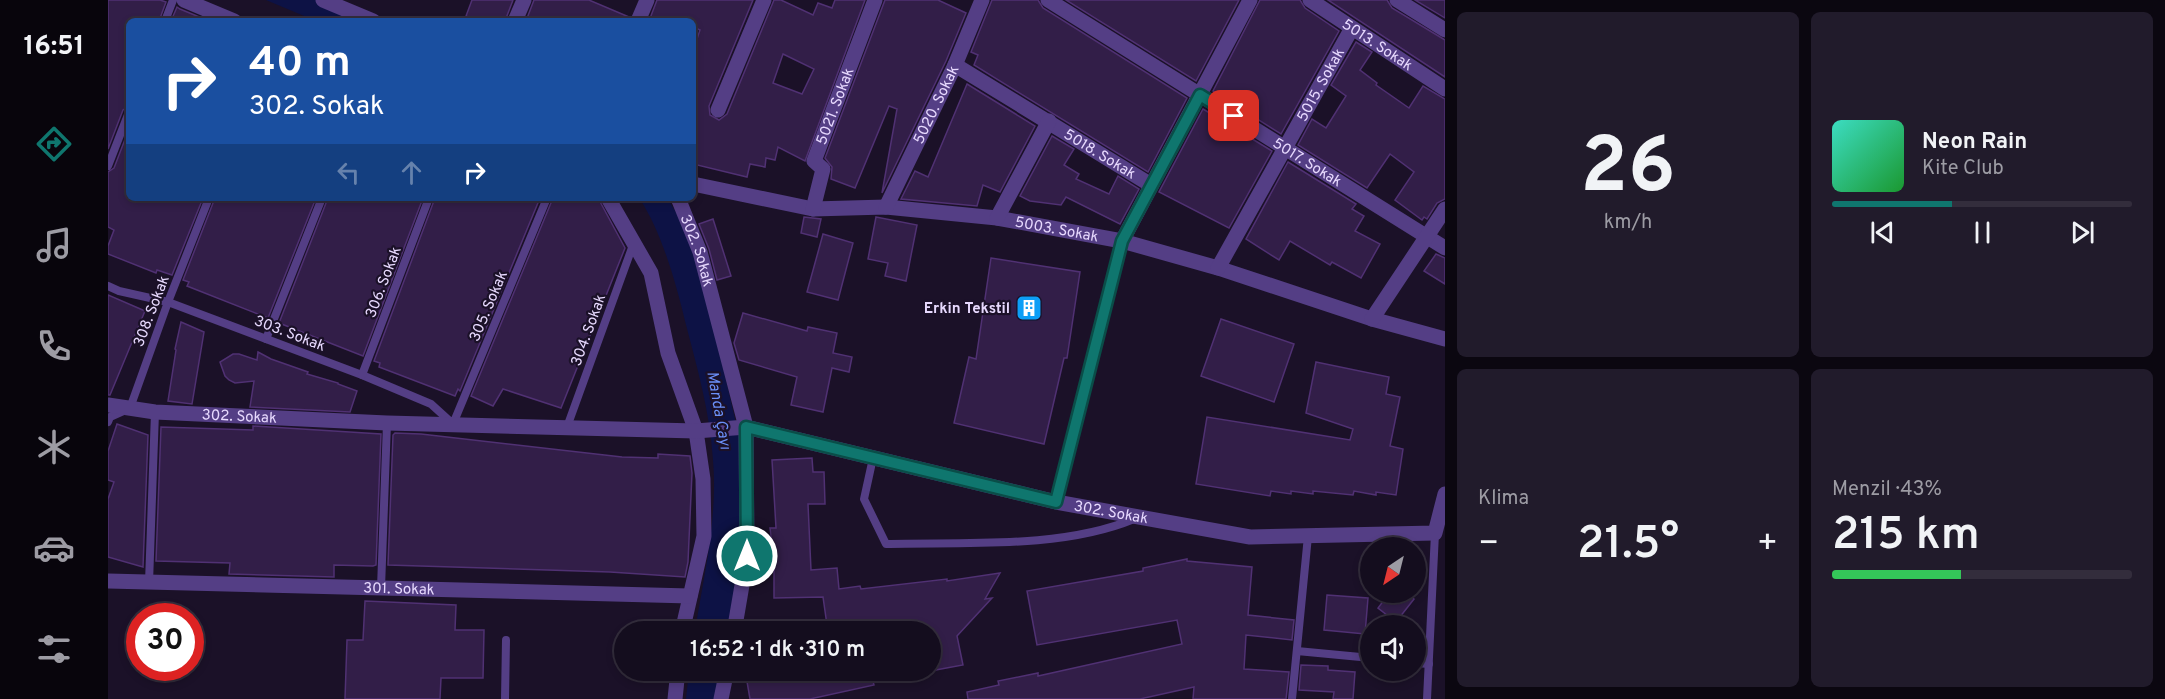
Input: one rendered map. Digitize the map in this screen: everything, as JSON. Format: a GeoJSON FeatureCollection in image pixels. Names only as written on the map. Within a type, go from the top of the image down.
{"type":"FeatureCollection","features":[{"type":"Feature","properties":{"kind":"street"},"geometry":{"type":"LineString","coordinates":[[184,0],[227,18]]}},
{"type":"Feature","properties":{"kind":"street"},"geometry":{"type":"LineString","coordinates":[[323,0],[366,18]]}},
{"type":"Feature","properties":{"kind":"street"},"geometry":{"type":"LineString","coordinates":[[516,18],[524,0]]}},
{"type":"Feature","properties":{"kind":"street"},"geometry":{"type":"LineString","coordinates":[[640,18],[647,0]]}},
{"type":"Feature","properties":{"kind":"street"},"geometry":{"type":"LineString","coordinates":[[718,110],[764,0]]}},
{"type":"Feature","properties":{"kind":"street","name":"5021. Sokak"},"geometry":{"type":"LineString","coordinates":[[813,209],[823,169],[814,161],[875,0]]}},
{"type":"Feature","properties":{"kind":"street","name":"5020. Sokak"},"geometry":{"type":"LineString","coordinates":[[886,207],[955,65],[982,0]]}},
{"type":"Feature","properties":{"kind":"street","name":"5017. Sokak"},"geometry":{"type":"LineString","coordinates":[[1048,0],[1445,248]]}},
{"type":"Feature","properties":{"kind":"street"},"geometry":{"type":"LineString","coordinates":[[1122,241],[1250,0]]}},
{"type":"Feature","properties":{"kind":"street","name":"5013. Sokak"},"geometry":{"type":"LineString","coordinates":[[1310,0],[1445,89]]}},
{"type":"Feature","properties":{"kind":"street"},"geometry":{"type":"LineString","coordinates":[[1397,0],[1443,25]]}},
{"type":"Feature","properties":{"kind":"street","name":"5015. Sokak"},"geometry":{"type":"LineString","coordinates":[[1218,268],[1352,28]]}},
{"type":"Feature","properties":{"kind":"street","name":"5018. Sokak"},"geometry":{"type":"LineString","coordinates":[[955,65],[1151,185]]}},
{"type":"Feature","properties":{"kind":"street","name":"5018. Sokak"},"geometry":{"type":"LineString","coordinates":[[998,218],[1049,121]]}},
{"type":"Feature","properties":{"kind":"street","name":"5003. Sokak"},"geometry":{"type":"LineString","coordinates":[[696,185],[813,209],[886,207],[998,218],[1122,241],[1218,268],[1372,319],[1445,339]]}},
{"type":"Feature","properties":{"kind":"street"},"geometry":{"type":"LineString","coordinates":[[610,201],[651,273],[668,354],[696,431],[703,479],[704,536],[684,621]]}},
{"type":"Feature","properties":{"kind":"street","name":"302. Sokak"},"geometry":{"type":"LineString","coordinates":[[679,201],[700,252],[746,427]]}},
{"type":"Feature","properties":{"kind":"street"},"geometry":{"type":"LineString","coordinates":[[1372,319],[1445,209]]}},
{"type":"Feature","properties":{"kind":"street","name":"302. Sokak"},"geometry":{"type":"LineString","coordinates":[[108,405],[155,412],[387,423],[696,431],[746,427],[1056,502],[1250,537],[1435,533]]}},
{"type":"Feature","properties":{"kind":"street"},"geometry":{"type":"LineString","coordinates":[[736,621],[747,556],[746,427]]}},
{"type":"Feature","properties":{"kind":"street"},"geometry":{"type":"LineString","coordinates":[[1435,533],[1445,494]]}},
{"type":"Feature","properties":{"kind":"street","name":"301. Sokak"},"geometry":{"type":"LineString","coordinates":[[108,581],[690,596]]}},
{"type":"Feature","properties":{"kind":"street"},"geometry":{"type":"LineString","coordinates":[[675,699],[677,681]]}},
{"type":"Feature","properties":{"kind":"street"},"geometry":{"type":"LineString","coordinates":[[721,699],[724,681]]}},
{"type":"Feature","properties":{"kind":"lane"},"geometry":{"type":"LineString","coordinates":[[166,18],[173,0]]}},
{"type":"Feature","properties":{"kind":"lane"},"geometry":{"type":"LineString","coordinates":[[108,166],[126,120]]}},
{"type":"Feature","properties":{"kind":"lane","name":"308. Sokak"},"geometry":{"type":"LineString","coordinates":[[130,408],[168,302],[209,201]]}},
{"type":"Feature","properties":{"kind":"lane"},"geometry":{"type":"LineString","coordinates":[[266,339],[321,201]]}},
{"type":"Feature","properties":{"kind":"lane","name":"306. Sokak"},"geometry":{"type":"LineString","coordinates":[[362,375],[428,201]]}},
{"type":"Feature","properties":{"kind":"lane","name":"305. Sokak"},"geometry":{"type":"LineString","coordinates":[[453,424],[546,201]]}},
{"type":"Feature","properties":{"kind":"lane"},"geometry":{"type":"LineString","coordinates":[[1056,502],[1122,241]]}},
{"type":"Feature","properties":{"kind":"lane","name":"304. Sokak"},"geometry":{"type":"LineString","coordinates":[[567,427],[634,242]]}},
{"type":"Feature","properties":{"kind":"lane","name":"303. Sokak"},"geometry":{"type":"LineString","coordinates":[[108,286],[119,291],[168,302],[362,375],[431,404],[453,424]]}},
{"type":"Feature","properties":{"kind":"lane"},"geometry":{"type":"LineString","coordinates":[[108,422],[110,417],[130,408]]}},
{"type":"Feature","properties":{"kind":"lane"},"geometry":{"type":"LineString","coordinates":[[149,582],[155,412]]}},
{"type":"Feature","properties":{"kind":"lane"},"geometry":{"type":"LineString","coordinates":[[381,588],[387,423]]}},
{"type":"Feature","properties":{"kind":"lane"},"geometry":{"type":"LineString","coordinates":[[873,458],[864,499],[886,544],[1049,540],[1115,527],[1138,517]]}},
{"type":"Feature","properties":{"kind":"lane"},"geometry":{"type":"LineString","coordinates":[[1427,699],[1435,533]]}},
{"type":"Feature","properties":{"kind":"lane"},"geometry":{"type":"LineString","coordinates":[[1292,699],[1308,536]]}},
{"type":"Feature","properties":{"kind":"lane"},"geometry":{"type":"LineString","coordinates":[[505,699],[506,640]]}},
{"type":"Feature","properties":{"kind":"lane"},"geometry":{"type":"LineString","coordinates":[[1297,651],[1360,657]]}},
{"type":"Feature","properties":{"kind":"water"},"geometry":{"type":"Polygon","coordinates":[[[266,0],[326,0],[371,18],[309,18],[266,0]]]}},
{"type":"Feature","properties":{"kind":"water","name":"Manda Çayı"},"geometry":{"type":"Polygon","coordinates":[[[641,201],[669,201],[679,217],[702,275],[740,441],[741,548],[729,621],[697,621],[714,503],[711,442],[702,390],[681,306],[654,225],[641,201]]]}},
{"type":"Feature","properties":{"kind":"water"},"geometry":{"type":"Polygon","coordinates":[[[688,681],[721,681],[718,699],[686,699],[688,681]]]}},
{"type":"Feature","properties":{"kind":"building"},"geometry":{"type":"Polygon","coordinates":[[[108,0],[166,2],[160,18],[126,18],[126,108],[123,110],[108,149],[108,0]]]}},
{"type":"Feature","properties":{"kind":"building"},"geometry":{"type":"Polygon","coordinates":[[[472,0],[513,0],[506,18],[466,16],[472,0]]]}},
{"type":"Feature","properties":{"kind":"building"},"geometry":{"type":"Polygon","coordinates":[[[534,0],[589,0],[629,17],[629,18],[527,18],[534,0]]]}},
{"type":"Feature","properties":{"kind":"building"},"geometry":{"type":"Polygon","coordinates":[[[657,0],[753,0],[709,106],[710,115],[719,120],[727,114],[774,0],[781,0],[813,15],[818,3],[832,8],[835,0],[865,0],[805,161],[778,147],[775,160],[766,158],[765,167],[750,164],[747,177],[696,165],[696,42],[700,30],[696,28],[696,18],[650,18],[657,0]],[[783,54],[773,83],[802,94],[814,69],[783,54]]]}},
{"type":"Feature","properties":{"kind":"building"},"geometry":{"type":"Polygon","coordinates":[[[885,0],[938,0],[966,13],[946,61],[882,193],[897,109],[889,106],[855,188],[831,179],[832,167],[825,158],[885,0]]]}},
{"type":"Feature","properties":{"kind":"building"},"geometry":{"type":"Polygon","coordinates":[[[992,0],[1038,0],[1043,8],[1187,98],[1148,172],[974,65],[978,55],[971,52],[992,0]]]}},
{"type":"Feature","properties":{"kind":"building"},"geometry":{"type":"Polygon","coordinates":[[[1066,0],[1239,0],[1196,81],[1066,0]]]}},
{"type":"Feature","properties":{"kind":"building"},"geometry":{"type":"Polygon","coordinates":[[[1260,0],[1300,0],[1305,8],[1339,31],[1281,134],[1213,91],[1260,0]]]}},
{"type":"Feature","properties":{"kind":"building"},"geometry":{"type":"Polygon","coordinates":[[[1328,0],[1387,0],[1392,8],[1445,40],[1445,77],[1328,0]]]}},
{"type":"Feature","properties":{"kind":"building"},"geometry":{"type":"Polygon","coordinates":[[[1415,0],[1445,0],[1445,18],[1415,0]]]}},
{"type":"Feature","properties":{"kind":"building"},"geometry":{"type":"Polygon","coordinates":[[[177,7],[202,18],[172,18],[177,7]]]}},
{"type":"Feature","properties":{"kind":"building"},"geometry":{"type":"Polygon","coordinates":[[[1356,42],[1372,52],[1360,70],[1377,83],[1376,85],[1409,108],[1423,86],[1445,99],[1445,199],[1437,203],[1427,219],[1424,217],[1422,220],[1395,200],[1414,172],[1390,154],[1367,188],[1298,145],[1312,119],[1326,128],[1346,96],[1331,85],[1356,42]]]}},
{"type":"Feature","properties":{"kind":"building"},"geometry":{"type":"Polygon","coordinates":[[[967,84],[1035,126],[1000,192],[983,185],[977,206],[901,199],[915,171],[928,177],[967,84]]]}},
{"type":"Feature","properties":{"kind":"building"},"geometry":{"type":"Polygon","coordinates":[[[1203,109],[1272,151],[1229,228],[1159,192],[1203,109]]]}},
{"type":"Feature","properties":{"kind":"building"},"geometry":{"type":"Polygon","coordinates":[[[1052,136],[1074,149],[1064,165],[1079,174],[1076,179],[1109,194],[1118,176],[1139,189],[1120,224],[1066,197],[1061,205],[1030,201],[1020,196],[1052,136]]]}},
{"type":"Feature","properties":{"kind":"building"},"geometry":{"type":"Polygon","coordinates":[[[126,137],[126,201],[202,201],[172,275],[157,270],[156,273],[108,254],[108,246],[114,230],[108,227],[108,172],[114,168],[126,137]]]}},
{"type":"Feature","properties":{"kind":"building"},"geometry":{"type":"Polygon","coordinates":[[[1288,162],[1356,204],[1352,209],[1364,216],[1355,231],[1380,244],[1361,278],[1332,262],[1330,265],[1290,241],[1279,260],[1246,239],[1288,162]]]}},
{"type":"Feature","properties":{"kind":"building"},"geometry":{"type":"Polygon","coordinates":[[[214,201],[315,201],[268,318],[187,286],[189,282],[183,280],[214,201]]]}},
{"type":"Feature","properties":{"kind":"building"},"geometry":{"type":"Polygon","coordinates":[[[327,201],[422,201],[363,356],[279,323],[327,201]]]}},
{"type":"Feature","properties":{"kind":"building"},"geometry":{"type":"Polygon","coordinates":[[[434,201],[539,201],[460,391],[458,389],[455,396],[379,367],[380,363],[374,361],[434,201]]]}},
{"type":"Feature","properties":{"kind":"building"},"geometry":{"type":"Polygon","coordinates":[[[552,201],[600,201],[625,248],[561,408],[503,389],[493,406],[471,396],[552,201]]]}},
{"type":"Feature","properties":{"kind":"building"},"geometry":{"type":"Polygon","coordinates":[[[804,217],[821,219],[817,237],[801,233],[804,217]]]}},
{"type":"Feature","properties":{"kind":"building"},"geometry":{"type":"Polygon","coordinates":[[[876,217],[917,225],[906,281],[885,276],[888,263],[868,259],[876,217]]]}},
{"type":"Feature","properties":{"kind":"building"},"geometry":{"type":"Polygon","coordinates":[[[713,219],[731,276],[717,280],[709,249],[699,224],[713,219]]]}},
{"type":"Feature","properties":{"kind":"building"},"geometry":{"type":"Polygon","coordinates":[[[823,234],[853,243],[838,300],[807,292],[823,234]]]}},
{"type":"Feature","properties":{"kind":"building"},"geometry":{"type":"Polygon","coordinates":[[[1436,254],[1445,258],[1445,284],[1424,271],[1436,254]]]}},
{"type":"Feature","properties":{"kind":"building"},"geometry":{"type":"Polygon","coordinates":[[[991,258],[1080,272],[1067,358],[1064,358],[1044,444],[954,423],[969,357],[976,359],[991,258]]]}},
{"type":"Feature","properties":{"kind":"building"},"geometry":{"type":"Polygon","coordinates":[[[108,295],[145,311],[110,395],[108,395],[108,295]]]}},
{"type":"Feature","properties":{"kind":"building"},"geometry":{"type":"Polygon","coordinates":[[[743,313],[807,331],[808,327],[837,333],[833,353],[852,357],[849,372],[832,368],[823,412],[791,405],[797,377],[739,360],[734,343],[743,313]]]}},
{"type":"Feature","properties":{"kind":"building"},"geometry":{"type":"Polygon","coordinates":[[[1221,319],[1294,344],[1274,402],[1201,376],[1221,319]]]}},
{"type":"Feature","properties":{"kind":"building"},"geometry":{"type":"Polygon","coordinates":[[[181,322],[204,332],[192,404],[168,401],[181,322]]]}},
{"type":"Feature","properties":{"kind":"building"},"geometry":{"type":"Polygon","coordinates":[[[258,352],[308,372],[307,374],[357,391],[350,412],[250,407],[254,381],[235,383],[229,380],[220,362],[233,354],[257,360],[258,352]]]}},
{"type":"Feature","properties":{"kind":"building"},"geometry":{"type":"Polygon","coordinates":[[[1316,362],[1389,377],[1386,394],[1400,397],[1390,446],[1403,449],[1396,495],[1376,492],[1376,495],[1354,491],[1353,495],[1313,491],[1313,494],[1291,491],[1291,494],[1271,491],[1270,496],[1196,484],[1207,417],[1350,440],[1353,429],[1306,413],[1316,362]]]}},
{"type":"Feature","properties":{"kind":"building"},"geometry":{"type":"Polygon","coordinates":[[[117,424],[148,435],[143,567],[108,557],[108,499],[114,482],[108,480],[108,451],[117,424]]]}},
{"type":"Feature","properties":{"kind":"building"},"geometry":{"type":"Polygon","coordinates":[[[253,426],[381,434],[376,565],[334,565],[334,577],[229,574],[230,563],[156,561],[161,427],[253,430],[253,426]]]}},
{"type":"Feature","properties":{"kind":"building"},"geometry":{"type":"Polygon","coordinates":[[[395,433],[622,457],[658,458],[658,454],[690,456],[692,473],[688,562],[685,577],[610,572],[388,565],[393,435],[395,433]]]}},
{"type":"Feature","properties":{"kind":"building"},"geometry":{"type":"Polygon","coordinates":[[[812,458],[813,472],[824,472],[825,504],[808,504],[811,570],[837,568],[839,589],[860,586],[861,589],[947,579],[947,581],[1000,573],[985,599],[992,598],[957,636],[963,665],[941,669],[941,621],[826,621],[823,597],[774,598],[774,561],[770,528],[776,528],[772,460],[812,458]]]}},
{"type":"Feature","properties":{"kind":"building"},"geometry":{"type":"Polygon","coordinates":[[[1187,559],[1187,561],[1252,567],[1248,615],[1294,620],[1292,640],[1246,635],[1244,669],[1289,672],[1286,699],[1193,699],[1194,687],[1140,699],[968,699],[967,692],[999,685],[998,681],[1038,673],[1038,676],[1182,644],[1177,620],[1037,645],[1027,591],[1143,571],[1143,568],[1187,559]]]}},
{"type":"Feature","properties":{"kind":"building"},"geometry":{"type":"Polygon","coordinates":[[[1327,595],[1360,597],[1360,603],[1368,603],[1367,615],[1360,615],[1360,634],[1324,630],[1327,595]]]}},
{"type":"Feature","properties":{"kind":"building"},"geometry":{"type":"Polygon","coordinates":[[[365,601],[456,605],[455,630],[484,630],[483,678],[441,678],[440,699],[345,699],[347,640],[363,640],[365,601]]]}},
{"type":"Feature","properties":{"kind":"building"},"geometry":{"type":"Polygon","coordinates":[[[1382,603],[1411,603],[1401,615],[1387,615],[1378,608],[1382,603]]]}},
{"type":"Feature","properties":{"kind":"building"},"geometry":{"type":"Polygon","coordinates":[[[1301,665],[1328,666],[1328,670],[1355,672],[1353,699],[1333,699],[1334,692],[1299,690],[1301,665]]]}},
{"type":"Feature","properties":{"kind":"building"},"geometry":{"type":"Polygon","coordinates":[[[747,681],[873,681],[874,685],[810,699],[750,699],[747,681]]]}},
{"type":"Feature","properties":{"kind":"place","name":"Erkin Tekstil"},"geometry":{"type":"Point","coordinates":[1029,308]}},
{"type":"Feature","properties":{"kind":"route"},"geometry":{"type":"LineString","coordinates":[[747,556],[746,427],[1056,502],[1122,241],[1200,95],[1234,116]]}}]}
